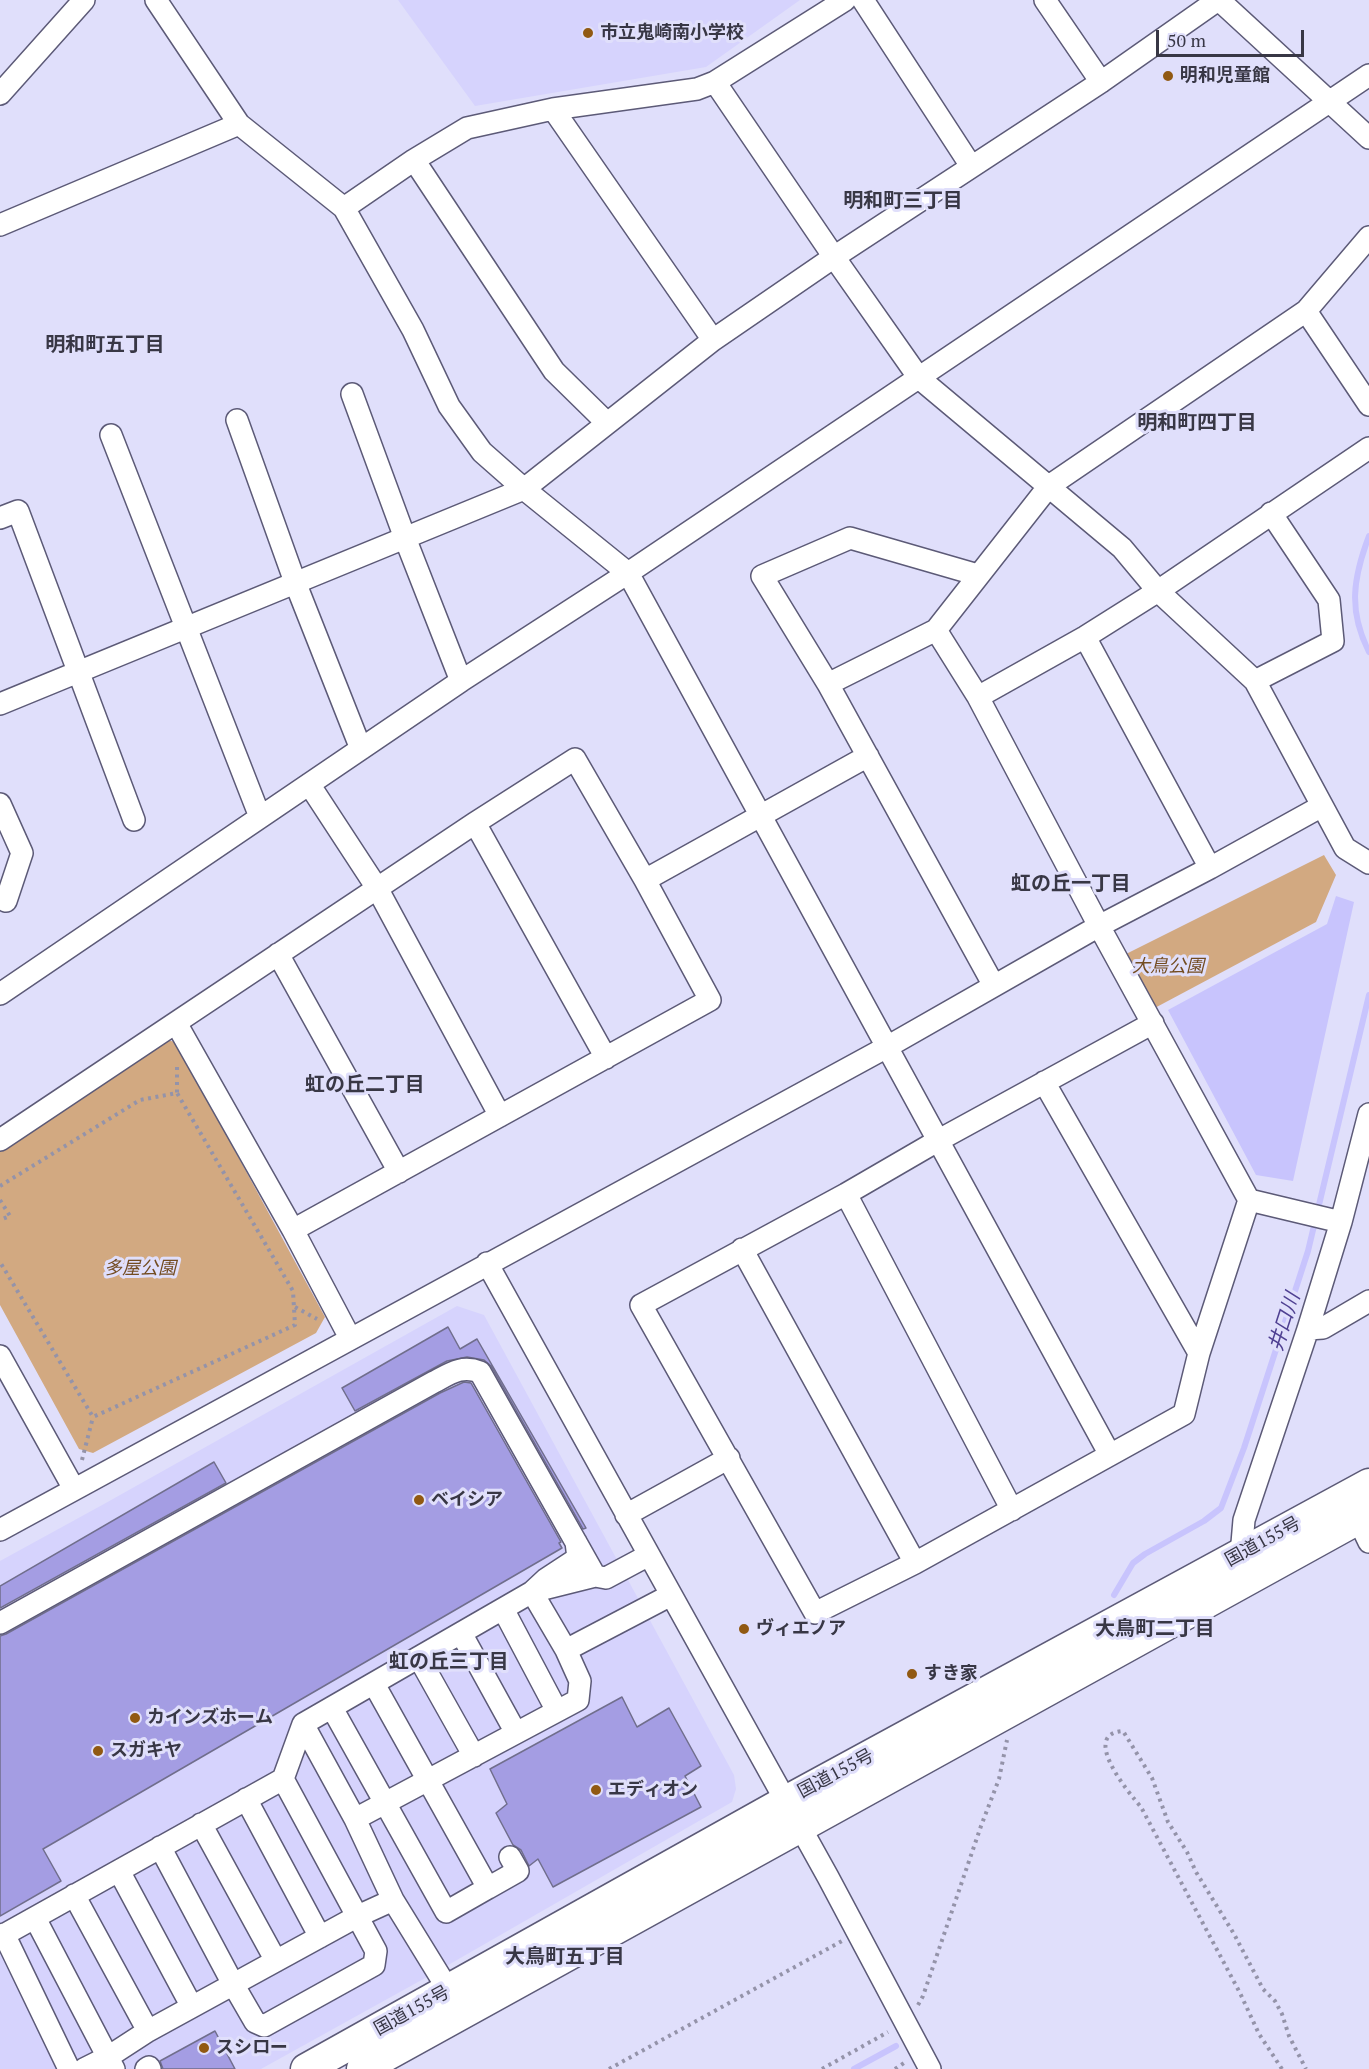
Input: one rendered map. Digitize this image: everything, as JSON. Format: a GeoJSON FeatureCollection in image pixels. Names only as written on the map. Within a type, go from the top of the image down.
{"type":"FeatureCollection","features":[{"type":"Feature","properties":{"kind":"highway","name":"国道155号"},"geometry":{"type":"LineString","coordinates":[[362,2069],[792,1815],[1241,1555],[1369,1484]]}},
{"type":"Feature","properties":{"kind":"highway","name":"国道155号"},"geometry":{"type":"LineString","coordinates":[[306,2069],[449,1991],[792,1815],[999,1717],[1365,1525]]}},
{"type":"Feature","properties":{"kind":"street"},"geometry":{"type":"LineString","coordinates":[[0,94],[84,0]]}},
{"type":"Feature","properties":{"kind":"street"},"geometry":{"type":"LineString","coordinates":[[156,0],[239,124],[344,208],[413,330],[450,406],[482,452],[628,573],[1110,1455]]}},
{"type":"Feature","properties":{"kind":"street"},"geometry":{"type":"LineString","coordinates":[[344,208],[414,160],[467,128],[553,109],[698,89],[716,82],[844,0]]}},
{"type":"Feature","properties":{"kind":"street"},"geometry":{"type":"LineString","coordinates":[[863,0],[971,166]]}},
{"type":"Feature","properties":{"kind":"street"},"geometry":{"type":"LineString","coordinates":[[1045,0],[1101,81]]}},
{"type":"Feature","properties":{"kind":"street"},"geometry":{"type":"LineString","coordinates":[[0,704],[524,489],[713,340],[1219,0],[1369,138]]}},
{"type":"Feature","properties":{"kind":"street"},"geometry":{"type":"LineString","coordinates":[[0,994],[461,681],[628,573],[1369,75]]}},
{"type":"Feature","properties":{"kind":"street"},"geometry":{"type":"LineString","coordinates":[[716,82],[919,378],[1122,548],[1158,591],[1255,681],[1345,848],[1369,864]]}},
{"type":"Feature","properties":{"kind":"street"},"geometry":{"type":"LineString","coordinates":[[553,109],[713,340]]}},
{"type":"Feature","properties":{"kind":"street"},"geometry":{"type":"LineString","coordinates":[[0,225],[239,124]]}},
{"type":"Feature","properties":{"kind":"street"},"geometry":{"type":"LineString","coordinates":[[414,160],[554,371],[607,423]]}},
{"type":"Feature","properties":{"kind":"street"},"geometry":{"type":"LineString","coordinates":[[828,684],[936,630],[1049,486],[1306,311],[1369,237]]}},
{"type":"Feature","properties":{"kind":"street"},"geometry":{"type":"LineString","coordinates":[[1306,311],[1369,405]]}},
{"type":"Feature","properties":{"kind":"street"},"geometry":{"type":"LineString","coordinates":[[352,394],[461,681]]}},
{"type":"Feature","properties":{"kind":"street"},"geometry":{"type":"LineString","coordinates":[[237,420],[295,582],[361,749]]}},
{"type":"Feature","properties":{"kind":"street"},"geometry":{"type":"LineString","coordinates":[[111,435],[260,817]]}},
{"type":"Feature","properties":{"kind":"street"},"geometry":{"type":"LineString","coordinates":[[978,697],[1085,637],[1158,591],[1369,448]]}},
{"type":"Feature","properties":{"kind":"street"},"geometry":{"type":"LineString","coordinates":[[0,518],[18,511],[134,820]]}},
{"type":"Feature","properties":{"kind":"street"},"geometry":{"type":"LineString","coordinates":[[1255,681],[1333,641],[1329,600],[1271,513]]}},
{"type":"Feature","properties":{"kind":"street"},"geometry":{"type":"LineString","coordinates":[[978,575],[850,538],[762,576],[828,684],[993,984]]}},
{"type":"Feature","properties":{"kind":"street"},"geometry":{"type":"LineString","coordinates":[[936,630],[978,697],[1099,926],[1153,1023],[1249,1200],[1199,1353],[1184,1414],[915,1563],[815,1613],[641,1305],[1153,1023]]}},
{"type":"Feature","properties":{"kind":"street"},"geometry":{"type":"LineString","coordinates":[[1085,637],[1210,868]]}},
{"type":"Feature","properties":{"kind":"street"},"geometry":{"type":"LineString","coordinates":[[645,880],[868,756]]}},
{"type":"Feature","properties":{"kind":"street"},"geometry":{"type":"LineString","coordinates":[[0,1140],[475,823],[575,759],[645,880],[710,1000],[293,1230]]}},
{"type":"Feature","properties":{"kind":"street"},"geometry":{"type":"LineString","coordinates":[[309,784],[377,888],[500,1116]]}},
{"type":"Feature","properties":{"kind":"street"},"geometry":{"type":"LineString","coordinates":[[0,804],[22,854],[6,901]]}},
{"type":"Feature","properties":{"kind":"street"},"geometry":{"type":"LineString","coordinates":[[0,1530],[486,1263],[887,1047],[993,984],[1322,806]]}},
{"type":"Feature","properties":{"kind":"street"},"geometry":{"type":"LineString","coordinates":[[475,823],[606,1058]]}},
{"type":"Feature","properties":{"kind":"street"},"geometry":{"type":"LineString","coordinates":[[278,954],[399,1172]]}},
{"type":"Feature","properties":{"kind":"street"},"geometry":{"type":"LineString","coordinates":[[176,1023],[293,1230],[350,1338]]}},
{"type":"Feature","properties":{"kind":"street"},"geometry":{"type":"LineString","coordinates":[[1044,1082],[1199,1353]]}},
{"type":"Feature","properties":{"kind":"street"},"geometry":{"type":"LineString","coordinates":[[1241,1555],[1244,1520],[1341,1222],[1369,1114]]}},
{"type":"Feature","properties":{"kind":"street"},"geometry":{"type":"LineString","coordinates":[[846,1194],[1012,1510]]}},
{"type":"Feature","properties":{"kind":"street"},"geometry":{"type":"LineString","coordinates":[[1249,1200],[1341,1222]]}},
{"type":"Feature","properties":{"kind":"street"},"geometry":{"type":"LineString","coordinates":[[742,1249],[915,1563]]}},
{"type":"Feature","properties":{"kind":"street"},"geometry":{"type":"LineString","coordinates":[[486,1263],[857,1932],[930,2069]]}},
{"type":"Feature","properties":{"kind":"street"},"geometry":{"type":"LineString","coordinates":[[1308,1329],[1323,1328],[1369,1301]]}},
{"type":"Feature","properties":{"kind":"street"},"geometry":{"type":"LineString","coordinates":[[0,1356],[8,1388],[74,1489]]}},
{"type":"Feature","properties":{"kind":"street"},"geometry":{"type":"LineString","coordinates":[[0,1623],[434,1382],[469,1367],[480,1372],[595,1576]]}},
{"type":"Feature","properties":{"kind":"street"},"geometry":{"type":"LineString","coordinates":[[626,1515],[729,1458]]}},
{"type":"Feature","properties":{"kind":"street"},"geometry":{"type":"LineString","coordinates":[[69,2069],[2,1936],[283,1779],[303,1724],[532,1592],[546,1579],[578,1558],[576,1542]]}},
{"type":"Feature","properties":{"kind":"street"},"geometry":{"type":"LineString","coordinates":[[532,1592],[595,1576],[606,1578],[649,1555]]}},
{"type":"Feature","properties":{"kind":"street"},"geometry":{"type":"LineString","coordinates":[[355,1819],[578,1700],[580,1681],[566,1650],[532,1592]]}},
{"type":"Feature","properties":{"kind":"street"},"geometry":{"type":"LineString","coordinates":[[566,1650],[671,1595]]}},
{"type":"Feature","properties":{"kind":"street"},"geometry":{"type":"LineString","coordinates":[[503,1609],[557,1711]]}},
{"type":"Feature","properties":{"kind":"street"},"geometry":{"type":"LineString","coordinates":[[461,1633],[516,1733]]}},
{"type":"Feature","properties":{"kind":"street"},"geometry":{"type":"LineString","coordinates":[[418,1658],[474,1756]]}},
{"type":"Feature","properties":{"kind":"street"},"geometry":{"type":"LineString","coordinates":[[374,1684],[488,1888]]}},
{"type":"Feature","properties":{"kind":"street"},"geometry":{"type":"LineString","coordinates":[[332,1708],[446,1912],[518,1871],[510,1857]]}},
{"type":"Feature","properties":{"kind":"street"},"geometry":{"type":"LineString","coordinates":[[303,1724],[355,1819],[393,1900],[449,1991]]}},
{"type":"Feature","properties":{"kind":"street"},"geometry":{"type":"LineString","coordinates":[[160,1847],[255,2022],[264,2026],[374,1965],[376,1951],[283,1779]]}},
{"type":"Feature","properties":{"kind":"street"},"geometry":{"type":"LineString","coordinates":[[246,1800],[320,1937]]}},
{"type":"Feature","properties":{"kind":"street"},"geometry":{"type":"LineString","coordinates":[[201,1824],[276,1961]]}},
{"type":"Feature","properties":{"kind":"street"},"geometry":{"type":"LineString","coordinates":[[119,1871],[192,2007]]}},
{"type":"Feature","properties":{"kind":"street"},"geometry":{"type":"LineString","coordinates":[[74,1895],[148,2031]]}},
{"type":"Feature","properties":{"kind":"street"},"geometry":{"type":"LineString","coordinates":[[84,2069],[111,2063],[148,2031],[358,1916],[393,1900]]}},
{"type":"Feature","properties":{"kind":"street"},"geometry":{"type":"LineString","coordinates":[[35,1917],[111,2063]]}},
{"type":"Feature","properties":{"kind":"path"},"geometry":{"type":"LineString","coordinates":[[0,1186],[140,1100],[177,1093],[293,1291],[296,1325],[93,1417]]}},
{"type":"Feature","properties":{"kind":"path"},"geometry":{"type":"LineString","coordinates":[[0,1200],[10,1216],[0,1220]]}},
{"type":"Feature","properties":{"kind":"path"},"geometry":{"type":"LineString","coordinates":[[0,1262],[93,1417],[74,1489]]}},
{"type":"Feature","properties":{"kind":"path"},"geometry":{"type":"LineString","coordinates":[[822,2069],[895,2028],[923,1996],[999,1779],[1007,1739],[999,1717]]}},
{"type":"Feature","properties":{"kind":"path"},"geometry":{"type":"LineString","coordinates":[[1282,2069],[1259,2034],[1141,1807],[1126,1789],[1106,1753],[1104,1744],[1108,1736],[1124,1731],[1152,1778],[1168,1822],[1234,1934],[1263,1989],[1275,2001],[1306,2069]]}},
{"type":"Feature","properties":{"kind":"path"},"geometry":{"type":"LineString","coordinates":[[609,2069],[857,1932]]}},
{"type":"Feature","properties":{"kind":"shaded area","name":"市立鬼崎南小学校"},"geometry":{"type":"Polygon","coordinates":[[[398,0],[800,0],[706,67],[475,106],[398,0]]]}},
{"type":"Feature","properties":{"kind":"shaded area"},"geometry":{"type":"Polygon","coordinates":[[[1336,896],[1354,902],[1293,1181],[1256,1175],[1168,1010],[1327,924],[1336,896]]]}},
{"type":"Feature","properties":{"kind":"shaded area"},"geometry":{"type":"Polygon","coordinates":[[[457,1306],[484,1315],[734,1775],[736,1789],[732,1802],[436,1972],[261,2069],[0,2069],[0,1561],[457,1306]]]}},
{"type":"Feature","properties":{"kind":"green space","name":"大鳥公園"},"geometry":{"type":"Polygon","coordinates":[[[1324,855],[1336,875],[1316,922],[1151,1010],[1122,956],[1324,855]]]}},
{"type":"Feature","properties":{"kind":"green space","name":"多屋公園"},"geometry":{"type":"Polygon","coordinates":[[[166,1040],[176,1042],[325,1317],[316,1333],[93,1453],[79,1449],[0,1305],[0,1152],[166,1040]]]}},
{"type":"Feature","properties":{"kind":"building"},"geometry":{"type":"Polygon","coordinates":[[[448,1327],[460,1349],[477,1339],[586,1528],[583,1529],[491,1366],[484,1360],[467,1357],[447,1361],[355,1411],[342,1388],[448,1327]]]}},
{"type":"Feature","properties":{"kind":"building","name":"カインズホーム"},"geometry":{"type":"Polygon","coordinates":[[[464,1382],[471,1383],[561,1542],[559,1543],[562,1548],[43,1849],[61,1881],[0,1916],[0,1636],[440,1393],[464,1382]]]}},
{"type":"Feature","properties":{"kind":"building"},"geometry":{"type":"Polygon","coordinates":[[[214,1462],[226,1483],[0,1608],[0,1586],[214,1462]]]}},
{"type":"Feature","properties":{"kind":"building","name":"エディオン"},"geometry":{"type":"Polygon","coordinates":[[[622,1697],[637,1727],[669,1708],[701,1766],[685,1776],[701,1807],[553,1887],[538,1859],[529,1866],[521,1850],[513,1845],[496,1813],[507,1804],[490,1769],[622,1697]]]}},
{"type":"Feature","properties":{"kind":"building","name":"スシロー"},"geometry":{"type":"Polygon","coordinates":[[[215,2031],[235,2069],[163,2069],[160,2061],[215,2031]]]}},
{"type":"Feature","properties":{"kind":"waterway","name":"井口川"},"geometry":{"type":"LineString","coordinates":[[1369,536],[1359,566],[1355,594],[1358,622],[1369,652]]}},
{"type":"Feature","properties":{"kind":"waterway","name":"井口川"},"geometry":{"type":"LineString","coordinates":[[1114,1595],[1133,1563],[1204,1521],[1221,1508],[1244,1448],[1308,1251],[1369,995]]}},
{"type":"Feature","properties":{"kind":"waterway","name":"井口川"},"geometry":{"type":"LineString","coordinates":[[854,2069],[896,2046]]}},
{"type":"Feature","properties":{"kind":"place","name":"市立鬼崎南小学校"},"geometry":{"type":"Point","coordinates":[588,33]}},
{"type":"Feature","properties":{"kind":"place","name":"明和児童館"},"geometry":{"type":"Point","coordinates":[1168,76]}},
{"type":"Feature","properties":{"kind":"place","name":"ベイシア"},"geometry":{"type":"Point","coordinates":[419,1500]}},
{"type":"Feature","properties":{"kind":"place","name":"ヴィエノア"},"geometry":{"type":"Point","coordinates":[744,1629]}},
{"type":"Feature","properties":{"kind":"place","name":"すき家"},"geometry":{"type":"Point","coordinates":[912,1674]}},
{"type":"Feature","properties":{"kind":"place","name":"カインズホーム"},"geometry":{"type":"Point","coordinates":[135,1718]}},
{"type":"Feature","properties":{"kind":"place","name":"スガキヤ"},"geometry":{"type":"Point","coordinates":[98,1751]}},
{"type":"Feature","properties":{"kind":"place","name":"エディオン"},"geometry":{"type":"Point","coordinates":[596,1790]}},
{"type":"Feature","properties":{"kind":"place","name":"スシロー"},"geometry":{"type":"Point","coordinates":[204,2048]}},
{"type":"Feature","properties":{"kind":"district","name":"明和町三丁目"},"geometry":{"type":"Point","coordinates":[903,201]}},
{"type":"Feature","properties":{"kind":"district","name":"明和町五丁目"},"geometry":{"type":"Point","coordinates":[105,345]}},
{"type":"Feature","properties":{"kind":"district","name":"明和町四丁目"},"geometry":{"type":"Point","coordinates":[1197,423]}},
{"type":"Feature","properties":{"kind":"district","name":"虹の丘一丁目"},"geometry":{"type":"Point","coordinates":[1071,884]}},
{"type":"Feature","properties":{"kind":"district","name":"虹の丘二丁目"},"geometry":{"type":"Point","coordinates":[365,1085]}},
{"type":"Feature","properties":{"kind":"district","name":"大鳥町二丁目"},"geometry":{"type":"Point","coordinates":[1155,1629]}},
{"type":"Feature","properties":{"kind":"district","name":"虹の丘三丁目"},"geometry":{"type":"Point","coordinates":[449,1662]}},
{"type":"Feature","properties":{"kind":"district","name":"大鳥町五丁目"},"geometry":{"type":"Point","coordinates":[565,1957]}}]}
